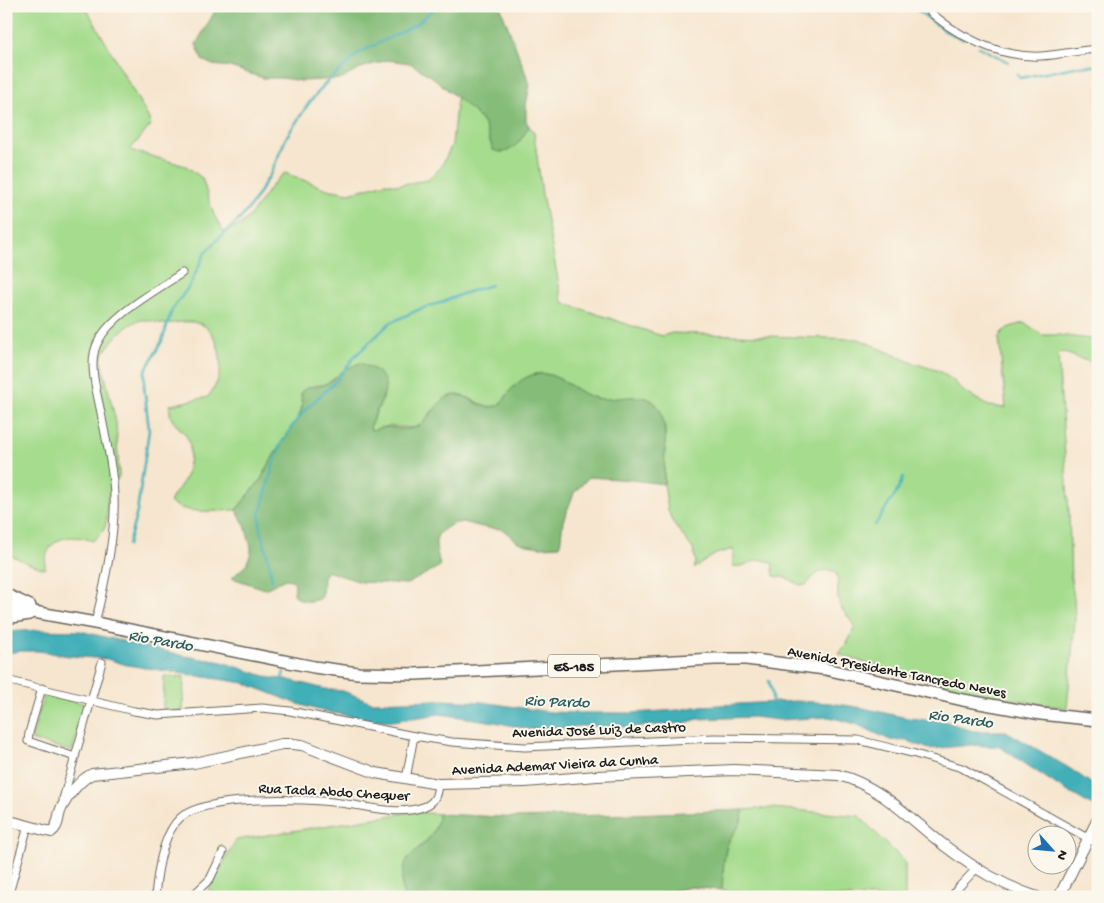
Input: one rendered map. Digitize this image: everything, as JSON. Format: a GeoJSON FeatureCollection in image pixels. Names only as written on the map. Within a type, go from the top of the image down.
{"type":"FeatureCollection","features":[{"type":"Feature","properties":{"kind":"main road"},"geometry":{"type":"LineString","coordinates":[[7,606],[50,615]]}},
{"type":"Feature","properties":{"kind":"main road"},"geometry":{"type":"LineString","coordinates":[[7,606],[19,615],[50,615]]}},
{"type":"Feature","properties":{"kind":"main road","name":"Avenida Presidente Tancredo Neves"},"geometry":{"type":"LineString","coordinates":[[50,615],[314,667],[358,673],[416,674],[705,659],[746,659],[825,669],[953,698],[1021,711],[1098,720]]}},
{"type":"Feature","properties":{"kind":"street"},"geometry":{"type":"LineString","coordinates":[[924,6],[950,27],[972,39],[1001,51],[1020,56],[1039,56],[1098,49]]}},
{"type":"Feature","properties":{"kind":"street"},"geometry":{"type":"LineString","coordinates":[[95,623],[104,590],[109,558],[114,496],[112,468],[95,382],[96,344],[108,327],[182,273]]}},
{"type":"Feature","properties":{"kind":"street"},"geometry":{"type":"LineString","coordinates":[[6,820],[51,832],[56,826],[102,662]]}},
{"type":"Feature","properties":{"kind":"street","name":"Avenida José Luiz de Castro"},"geometry":{"type":"LineString","coordinates":[[6,680],[158,715],[262,708],[290,711],[452,742],[525,747],[714,738],[858,740],[921,755],[962,768],[1093,842]]}},
{"type":"Feature","properties":{"kind":"street"},"geometry":{"type":"LineString","coordinates":[[42,688],[28,741],[75,757]]}},
{"type":"Feature","properties":{"kind":"street"},"geometry":{"type":"LineString","coordinates":[[406,779],[414,736]]}},
{"type":"Feature","properties":{"kind":"street","name":"Avenida Ademar Vieira da Cunha"},"geometry":{"type":"LineString","coordinates":[[61,807],[79,784],[92,774],[194,763],[282,744],[302,745],[376,773],[438,784],[525,782],[597,776],[734,770],[838,774],[876,790],[944,845],[1000,883],[1038,897]]}},
{"type":"Feature","properties":{"kind":"street","name":"Rua Tacla Abdo Chequer"},"geometry":{"type":"LineString","coordinates":[[154,897],[163,850],[173,826],[180,818],[195,810],[235,802],[256,801],[337,802],[404,811],[424,807],[432,802],[437,794],[438,784]]}},
{"type":"Feature","properties":{"kind":"street"},"geometry":{"type":"LineString","coordinates":[[1059,897],[1093,842],[1098,819]]}},
{"type":"Feature","properties":{"kind":"street"},"geometry":{"type":"LineString","coordinates":[[8,897],[28,826]]}},
{"type":"Feature","properties":{"kind":"street"},"geometry":{"type":"LineString","coordinates":[[191,897],[210,879],[223,852]]}},
{"type":"Feature","properties":{"kind":"street"},"geometry":{"type":"LineString","coordinates":[[952,897],[976,868]]}},
{"type":"Feature","properties":{"kind":"green space"},"geometry":{"type":"Polygon","coordinates":[[[17,6],[85,6],[151,125],[130,150],[186,166],[202,178],[214,215],[224,232],[239,225],[247,218],[273,184],[285,173],[327,189],[349,193],[386,183],[397,185],[428,180],[441,167],[452,145],[457,96],[477,115],[485,126],[493,150],[519,141],[529,126],[534,133],[542,194],[562,301],[567,304],[662,336],[672,333],[859,339],[910,362],[939,371],[954,381],[963,391],[989,406],[1006,408],[999,338],[1002,332],[1023,323],[1042,335],[1098,340],[1098,365],[1062,352],[1058,356],[1075,620],[1067,708],[984,695],[880,668],[839,654],[849,640],[855,626],[839,603],[838,583],[836,574],[833,571],[821,571],[806,585],[802,585],[787,578],[774,576],[772,563],[766,561],[761,560],[743,566],[733,566],[733,549],[716,554],[694,568],[696,562],[693,549],[672,521],[668,510],[664,484],[665,427],[641,397],[603,399],[591,397],[551,375],[536,374],[528,377],[514,387],[500,404],[495,406],[488,406],[467,397],[432,411],[422,424],[414,428],[390,426],[373,431],[370,430],[371,423],[384,397],[345,369],[331,382],[308,388],[301,392],[302,406],[300,414],[260,481],[236,510],[193,511],[177,506],[170,502],[187,474],[190,447],[185,434],[171,417],[170,405],[208,397],[219,377],[220,369],[219,352],[213,336],[203,325],[193,322],[165,324],[146,320],[137,321],[117,335],[103,354],[101,360],[116,422],[119,476],[108,497],[104,530],[93,541],[75,537],[59,540],[49,550],[45,569],[6,553],[6,16],[17,6]]]}},
{"type":"Feature","properties":{"kind":"green space"},"geometry":{"type":"Polygon","coordinates":[[[218,6],[500,6],[530,85],[526,105],[526,121],[529,126],[523,137],[510,150],[499,152],[493,150],[485,126],[477,115],[435,79],[410,63],[387,60],[361,68],[342,79],[300,81],[283,78],[263,78],[230,67],[213,65],[202,60],[196,44],[218,6]]]}},
{"type":"Feature","properties":{"kind":"green space"},"geometry":{"type":"Polygon","coordinates":[[[360,363],[374,370],[382,377],[385,384],[384,392],[370,429],[373,430],[385,427],[408,429],[419,426],[444,399],[450,396],[462,396],[485,406],[497,406],[518,383],[529,376],[537,374],[553,376],[596,398],[643,397],[649,399],[660,410],[665,430],[664,484],[589,477],[574,493],[563,521],[560,546],[541,547],[527,545],[518,542],[502,529],[487,528],[462,522],[452,524],[439,533],[436,540],[440,566],[407,584],[361,582],[327,571],[323,577],[322,597],[307,601],[300,599],[294,594],[295,584],[292,580],[285,579],[265,589],[232,578],[246,565],[251,553],[245,525],[236,510],[260,481],[300,414],[302,406],[301,392],[308,387],[323,385],[345,369],[360,363]]]}},
{"type":"Feature","properties":{"kind":"green space"},"geometry":{"type":"Polygon","coordinates":[[[164,676],[184,677],[183,711],[163,710],[164,676]]]}},
{"type":"Feature","properties":{"kind":"green space"},"geometry":{"type":"Polygon","coordinates":[[[44,695],[86,704],[72,751],[31,740],[44,695]]]}},
{"type":"Feature","properties":{"kind":"green space"},"geometry":{"type":"Polygon","coordinates":[[[772,808],[859,816],[905,862],[905,897],[789,897],[722,890],[727,846],[741,821],[743,810],[772,808]]]}},
{"type":"Feature","properties":{"kind":"green space"},"geometry":{"type":"Polygon","coordinates":[[[743,810],[741,821],[727,846],[722,890],[691,887],[644,897],[404,897],[402,877],[404,866],[409,857],[432,834],[438,820],[438,814],[522,818],[743,810]]]}},
{"type":"Feature","properties":{"kind":"green space"},"geometry":{"type":"Polygon","coordinates":[[[412,812],[438,814],[438,822],[431,836],[408,858],[402,879],[404,897],[223,897],[208,890],[236,840],[412,812]]]}},
{"type":"Feature","properties":{"kind":"water"},"geometry":{"type":"Polygon","coordinates":[[[39,630],[80,631],[185,656],[222,662],[271,678],[285,679],[325,689],[343,691],[372,702],[440,700],[482,702],[550,712],[633,713],[678,710],[701,706],[795,701],[830,703],[907,718],[944,721],[973,731],[1006,731],[1069,768],[1098,788],[1098,809],[1060,787],[1000,747],[972,745],[929,749],[908,741],[890,740],[856,724],[829,717],[779,720],[753,717],[698,719],[685,723],[633,727],[580,726],[553,730],[528,729],[440,714],[393,721],[365,719],[318,710],[244,683],[127,665],[107,659],[39,651],[6,653],[6,632],[39,630]]]}},
{"type":"Feature","properties":{"kind":"waterway"},"geometry":{"type":"LineString","coordinates":[[128,545],[137,512],[149,430],[144,386],[145,371],[162,341],[172,310],[190,285],[205,253],[241,218],[252,204],[271,173],[287,136],[309,103],[325,84],[359,53],[417,24],[437,6]]}},
{"type":"Feature","properties":{"kind":"waterway"},"geometry":{"type":"LineString","coordinates":[[912,6],[945,31],[963,39]]}},
{"type":"Feature","properties":{"kind":"waterway"},"geometry":{"type":"LineString","coordinates":[[979,47],[1008,62]]}},
{"type":"Feature","properties":{"kind":"waterway"},"geometry":{"type":"LineString","coordinates":[[1017,74],[1020,78],[1080,66],[1098,66]]}},
{"type":"Feature","properties":{"kind":"waterway"},"geometry":{"type":"LineString","coordinates":[[272,581],[260,527],[260,514],[273,466],[281,444],[291,428],[305,410],[337,380],[355,356],[390,323],[420,309],[491,285]]}},
{"type":"Feature","properties":{"kind":"waterway"},"geometry":{"type":"LineString","coordinates":[[875,525],[898,490],[903,477]]}},
{"type":"Feature","properties":{"kind":"waterway"},"geometry":{"type":"LineString","coordinates":[[281,682],[284,672]]}},
{"type":"Feature","properties":{"kind":"waterway"},"geometry":{"type":"LineString","coordinates":[[769,681],[772,704]]}},
{"type":"Feature","properties":{"kind":"water label","name":"Rio Pardo"},"geometry":{"type":"Point","coordinates":[161,639]}},
{"type":"Feature","properties":{"kind":"water label","name":"Rio Pardo"},"geometry":{"type":"Point","coordinates":[557,700]}},
{"type":"Feature","properties":{"kind":"water label","name":"Rio Pardo"},"geometry":{"type":"Point","coordinates":[961,717]}}]}
